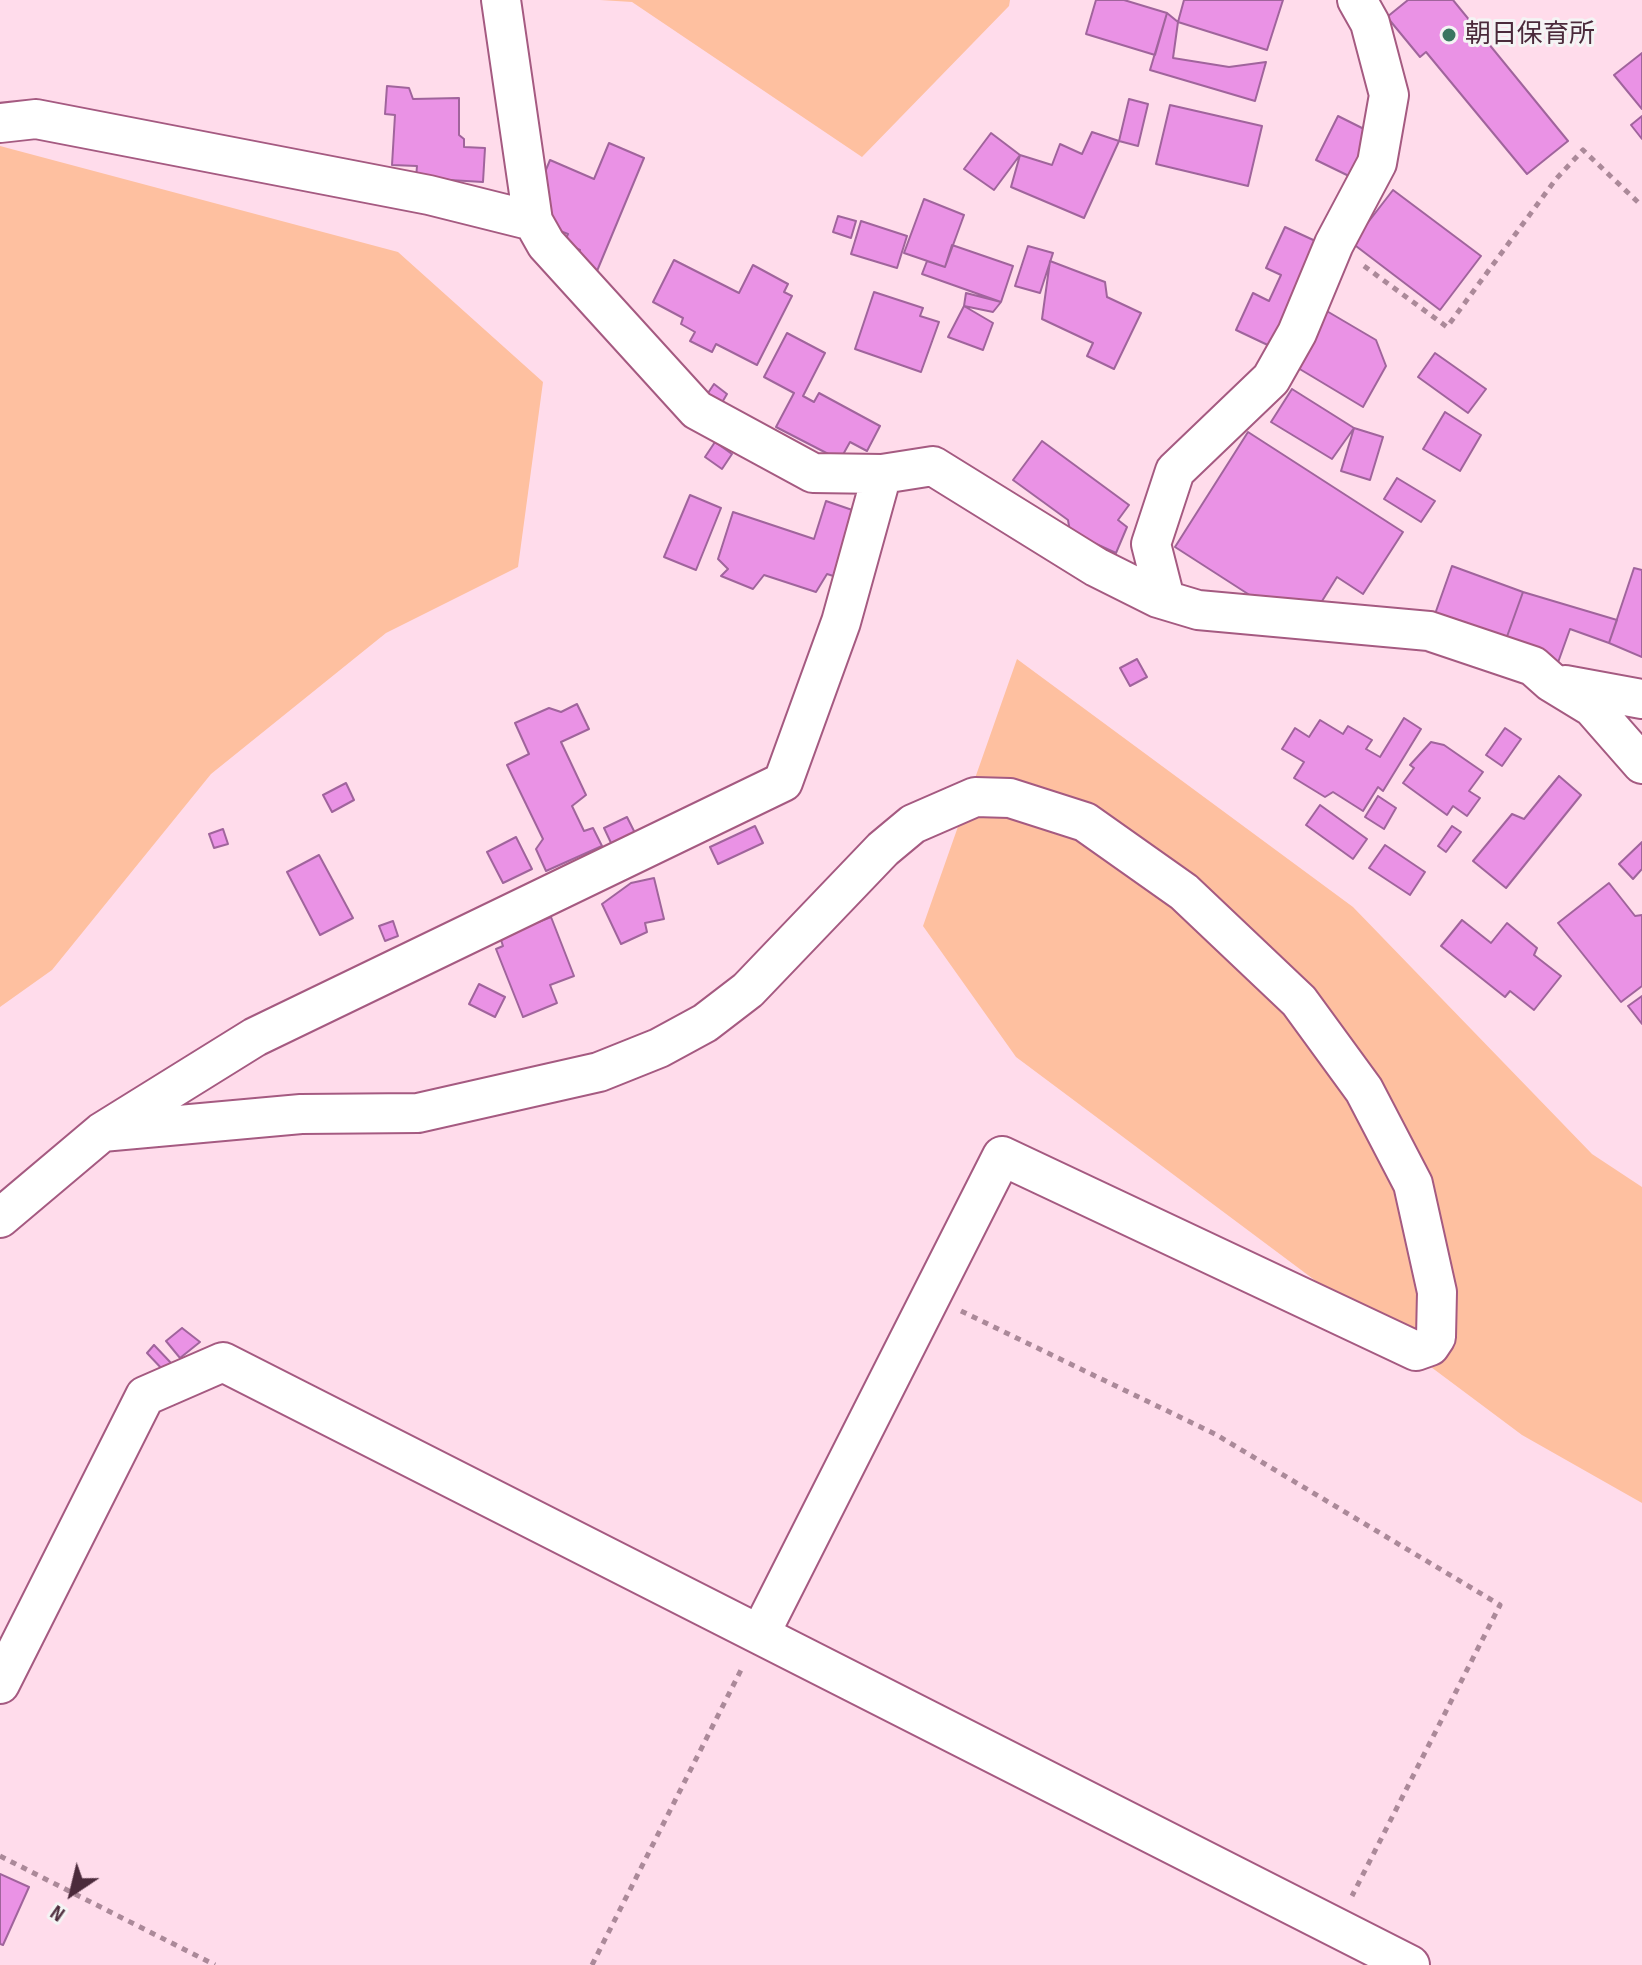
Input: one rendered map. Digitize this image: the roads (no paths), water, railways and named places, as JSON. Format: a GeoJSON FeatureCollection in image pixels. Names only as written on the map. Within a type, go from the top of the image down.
{"type":"FeatureCollection","features":[{"type":"Feature","properties":{"kind":"street"},"geometry":{"type":"LineString","coordinates":[[501,0],[533,221],[546,244],[697,410],[813,473],[882,474],[933,466],[1096,567],[1165,599],[1198,610],[1429,631],[1533,666],[1551,682],[1592,707],[1642,764]]}},
{"type":"Feature","properties":{"kind":"street"},"geometry":{"type":"LineString","coordinates":[[1165,599],[1151,544],[1175,471],[1271,379],[1297,333],[1334,244],[1377,163],[1389,95],[1370,23],[1357,0]]}},
{"type":"Feature","properties":{"kind":"street"},"geometry":{"type":"LineString","coordinates":[[0,123],[36,119],[429,195],[533,221]]}},
{"type":"Feature","properties":{"kind":"street"},"geometry":{"type":"LineString","coordinates":[[0,1218],[102,1132],[255,1037],[783,782],[841,622],[882,474]]}},
{"type":"Feature","properties":{"kind":"street"},"geometry":{"type":"LineString","coordinates":[[1551,682],[1642,699]]}},
{"type":"Feature","properties":{"kind":"street"},"geometry":{"type":"LineString","coordinates":[[102,1132],[301,1114],[418,1113],[599,1072],[659,1048],[705,1023],[748,990],[883,849],[913,824],[975,797],[1010,798],[1085,822],[1184,892],[1299,1001],[1364,1090],[1413,1184],[1437,1292],[1439,1321],[1430,1346],[1416,1351],[1002,1156],[760,1634]]}},
{"type":"Feature","properties":{"kind":"street"},"geometry":{"type":"LineString","coordinates":[[0,1684],[145,1396],[223,1362],[1410,1965]]}},
{"type":"Feature","properties":{"kind":"place","name":"朝日保育所"},"geometry":{"type":"Point","coordinates":[1449,35]}}]}
